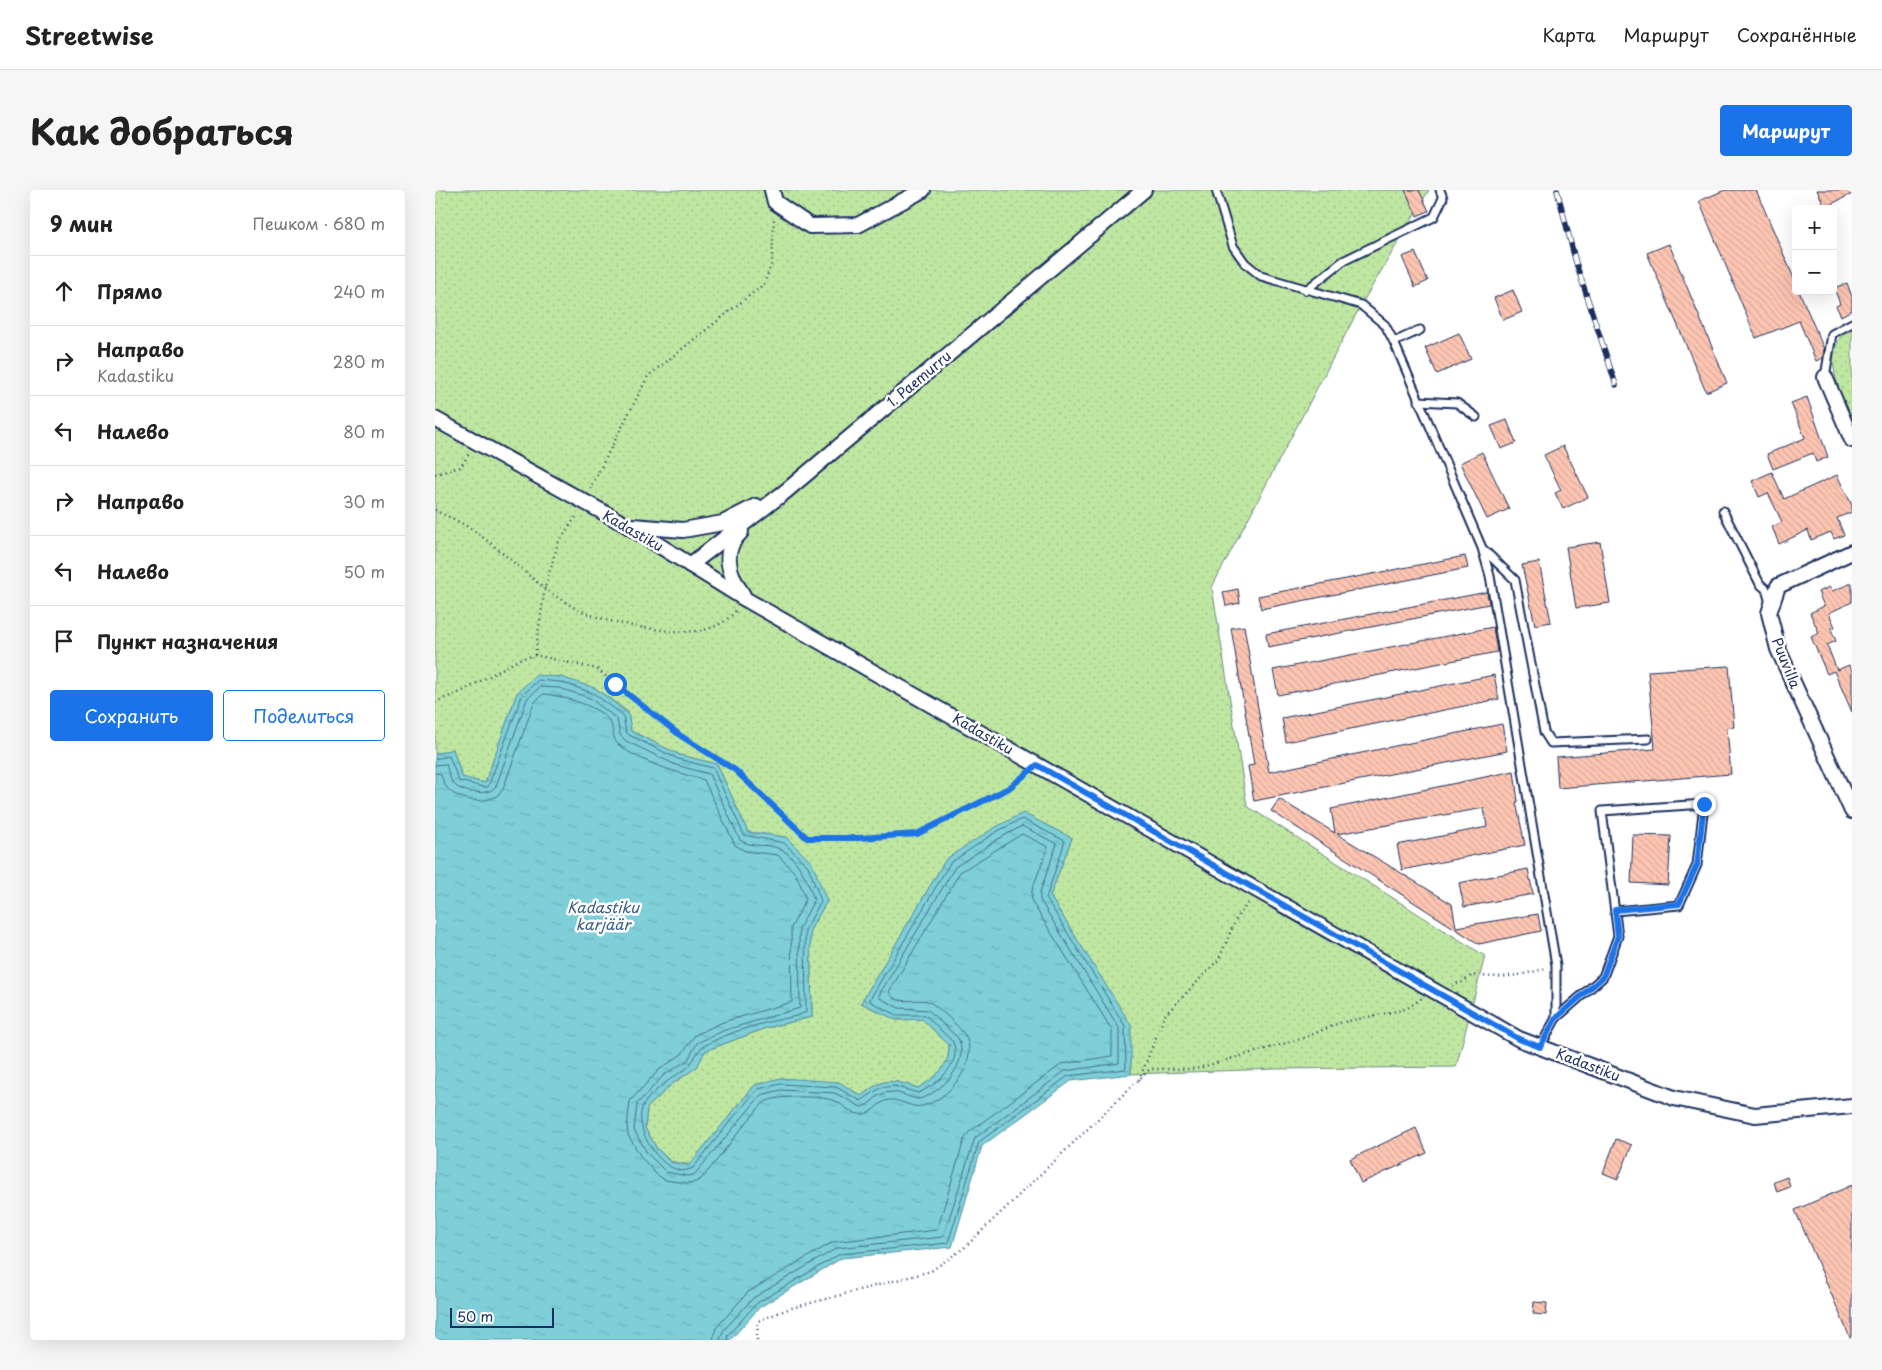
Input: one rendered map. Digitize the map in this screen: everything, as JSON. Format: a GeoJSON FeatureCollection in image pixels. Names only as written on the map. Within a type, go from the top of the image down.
{"type":"FeatureCollection","features":[{"type":"Feature","properties":{"kind":"street"},"geometry":{"type":"LineString","coordinates":[[774,196],[810,226],[858,225],[923,190]]}},
{"type":"Feature","properties":{"kind":"street","name":"1. Paemurru"},"geometry":{"type":"LineString","coordinates":[[690,565],[786,491],[1144,190]]}},
{"type":"Feature","properties":{"kind":"street"},"geometry":{"type":"LineString","coordinates":[[1825,377],[1852,440]]}},
{"type":"Feature","properties":{"kind":"street","name":"Kadastiku"},"geometry":{"type":"LineString","coordinates":[[435,419],[628,526],[745,599],[1519,1039],[1674,1098],[1755,1114],[1852,1106]]}},
{"type":"Feature","properties":{"kind":"street"},"geometry":{"type":"LineString","coordinates":[[628,526],[683,530],[723,522],[786,491]]}},
{"type":"Feature","properties":{"kind":"street"},"geometry":{"type":"LineString","coordinates":[[745,599],[732,579],[728,559],[729,549],[734,539],[786,491]]}},
{"type":"Feature","properties":{"kind":"street","name":"Puuvilla"},"geometry":{"type":"LineString","coordinates":[[1852,552],[1778,586],[1769,613],[1778,649],[1852,811]]}},
{"type":"Feature","properties":{"kind":"lane"},"geometry":{"type":"LineString","coordinates":[[1216,190],[1233,246],[1245,262],[1261,276],[1361,305],[1385,325],[1482,548],[1497,617],[1556,965],[1556,1018]]}},
{"type":"Feature","properties":{"kind":"lane"},"geometry":{"type":"LineString","coordinates":[[1306,290],[1343,261],[1434,217],[1443,198],[1440,190]]}},
{"type":"Feature","properties":{"kind":"lane"},"geometry":{"type":"LineString","coordinates":[[1825,377],[1832,334],[1852,324]]}},
{"type":"Feature","properties":{"kind":"lane"},"geometry":{"type":"LineString","coordinates":[[1394,342],[1420,330]]}},
{"type":"Feature","properties":{"kind":"lane"},"geometry":{"type":"LineString","coordinates":[[1418,401],[1457,404],[1476,417]]}},
{"type":"Feature","properties":{"kind":"lane"},"geometry":{"type":"LineString","coordinates":[[1723,511],[1760,584],[1766,589],[1771,608]]}},
{"type":"Feature","properties":{"kind":"lane"},"geometry":{"type":"LineString","coordinates":[[1482,548],[1515,580],[1544,732],[1551,743],[1648,739]]}},
{"type":"Feature","properties":{"kind":"lane"},"geometry":{"type":"LineString","coordinates":[[1540,1047],[1556,1018],[1603,977],[1618,936],[1602,811],[1704,804],[1697,865],[1679,904],[1615,910]]}},
{"type":"Feature","properties":{"kind":"path"},"geometry":{"type":"LineString","coordinates":[[535,655],[545,587],[558,543],[571,526],[584,502],[648,376],[764,284],[772,263],[774,196]]}},
{"type":"Feature","properties":{"kind":"path"},"geometry":{"type":"LineString","coordinates":[[435,474],[461,467],[476,443]]}},
{"type":"Feature","properties":{"kind":"path"},"geometry":{"type":"LineString","coordinates":[[435,510],[463,524],[574,607],[597,617],[646,628],[687,632],[714,628],[729,619],[745,599]]}},
{"type":"Feature","properties":{"kind":"path"},"geometry":{"type":"LineString","coordinates":[[435,702],[461,692],[519,659],[535,655],[597,669],[681,736],[735,770],[807,838],[859,838],[917,834],[1009,788],[1037,765]]}},
{"type":"Feature","properties":{"kind":"path"},"geometry":{"type":"LineString","coordinates":[[1138,1081],[1165,1015],[1219,959],[1237,917],[1258,891]]}},
{"type":"Feature","properties":{"kind":"path"},"geometry":{"type":"LineString","coordinates":[[757,1340],[758,1321],[765,1318],[805,1304],[931,1271],[964,1248],[1150,1069],[1195,1069],[1304,1038],[1339,1023],[1406,1009],[1433,990],[1463,982],[1472,975],[1499,978],[1521,976],[1556,965]]}},
{"type":"Feature","properties":{"kind":"green space"},"geometry":{"type":"Polygon","coordinates":[[[435,190],[1429,190],[1361,305],[1212,587],[1247,806],[1485,956],[1456,1067],[1275,1069],[1131,1074],[1130,1025],[1050,896],[1072,838],[946,859],[861,1003],[896,1020],[922,1019],[949,1045],[947,1060],[936,1076],[918,1088],[894,1082],[882,1083],[861,1096],[838,1082],[755,1085],[689,1165],[670,1161],[656,1147],[645,1128],[647,1108],[672,1084],[697,1067],[705,1051],[766,1028],[812,1017],[810,930],[827,901],[786,837],[748,832],[717,764],[680,755],[631,731],[628,712],[595,688],[517,693],[485,783],[462,777],[453,749],[435,754],[435,190]]]}},
{"type":"Feature","properties":{"kind":"green space"},"geometry":{"type":"Polygon","coordinates":[[[1852,325],[1852,421],[1837,384],[1834,358],[1836,346],[1842,335],[1852,325]]]}},
{"type":"Feature","properties":{"kind":"water","name":"Kadastiku karjäär"},"geometry":{"type":"Polygon","coordinates":[[[536,675],[561,677],[595,688],[628,713],[631,731],[680,755],[717,764],[748,832],[786,837],[812,863],[827,901],[810,930],[812,1017],[766,1028],[705,1051],[697,1067],[672,1084],[647,1108],[645,1128],[656,1147],[670,1162],[689,1165],[755,1085],[780,1078],[839,1082],[861,1096],[882,1083],[894,1082],[918,1088],[936,1076],[947,1060],[949,1045],[922,1019],[896,1020],[861,1003],[946,859],[994,828],[1023,813],[1072,838],[1050,896],[1131,1025],[1131,1074],[1071,1081],[982,1146],[952,1247],[842,1258],[760,1307],[730,1340],[435,1340],[435,754],[453,749],[462,777],[485,783],[517,693],[536,675]]]}},
{"type":"Feature","properties":{"kind":"building"},"geometry":{"type":"Polygon","coordinates":[[[1405,190],[1419,190],[1429,211],[1417,216],[1405,190]]]}},
{"type":"Feature","properties":{"kind":"building"},"geometry":{"type":"Polygon","coordinates":[[[1725,190],[1756,190],[1792,274],[1792,295],[1801,295],[1824,349],[1823,358],[1816,361],[1799,321],[1756,338],[1699,201],[1725,190]]]}},
{"type":"Feature","properties":{"kind":"building"},"geometry":{"type":"Polygon","coordinates":[[[1817,190],[1852,190],[1852,194],[1829,205],[1824,205],[1817,190]]]}},
{"type":"Feature","properties":{"kind":"building"},"geometry":{"type":"Polygon","coordinates":[[[1669,244],[1727,383],[1706,392],[1647,253],[1669,244]]]}},
{"type":"Feature","properties":{"kind":"building"},"geometry":{"type":"Polygon","coordinates":[[[1415,252],[1428,281],[1415,287],[1402,257],[1415,252]]]}},
{"type":"Feature","properties":{"kind":"building"},"geometry":{"type":"Polygon","coordinates":[[[1847,283],[1852,297],[1852,310],[1841,316],[1836,306],[1840,304],[1837,295],[1837,287],[1847,283]]]}},
{"type":"Feature","properties":{"kind":"building"},"geometry":{"type":"Polygon","coordinates":[[[1513,290],[1522,312],[1503,320],[1494,298],[1513,290]]]}},
{"type":"Feature","properties":{"kind":"building"},"geometry":{"type":"Polygon","coordinates":[[[1459,333],[1471,359],[1437,374],[1425,348],[1459,333]]]}},
{"type":"Feature","properties":{"kind":"building"},"geometry":{"type":"Polygon","coordinates":[[[1807,397],[1828,457],[1816,462],[1813,453],[1773,469],[1767,454],[1805,438],[1791,403],[1807,397]]]}},
{"type":"Feature","properties":{"kind":"building"},"geometry":{"type":"Polygon","coordinates":[[[1507,420],[1516,443],[1501,449],[1491,426],[1507,420]]]}},
{"type":"Feature","properties":{"kind":"building"},"geometry":{"type":"Polygon","coordinates":[[[1563,446],[1588,497],[1563,509],[1555,493],[1561,490],[1544,455],[1563,446]]]}},
{"type":"Feature","properties":{"kind":"building"},"geometry":{"type":"Polygon","coordinates":[[[1482,452],[1509,509],[1487,519],[1460,463],[1482,452]]]}},
{"type":"Feature","properties":{"kind":"building"},"geometry":{"type":"Polygon","coordinates":[[[1772,472],[1784,499],[1837,475],[1852,505],[1852,512],[1837,518],[1844,535],[1834,539],[1831,532],[1811,540],[1808,530],[1779,544],[1772,527],[1782,522],[1768,493],[1759,497],[1752,481],[1772,472]]]}},
{"type":"Feature","properties":{"kind":"building"},"geometry":{"type":"Polygon","coordinates":[[[1600,542],[1610,603],[1576,608],[1566,547],[1600,542]]]}},
{"type":"Feature","properties":{"kind":"building"},"geometry":{"type":"Polygon","coordinates":[[[1465,556],[1468,568],[1261,609],[1258,596],[1465,556]]]}},
{"type":"Feature","properties":{"kind":"building"},"geometry":{"type":"Polygon","coordinates":[[[1539,562],[1551,622],[1535,625],[1522,565],[1539,562]]]}},
{"type":"Feature","properties":{"kind":"building"},"geometry":{"type":"Polygon","coordinates":[[[1852,583],[1852,602],[1829,613],[1835,627],[1831,629],[1836,641],[1827,645],[1837,670],[1849,665],[1852,671],[1852,712],[1834,671],[1827,674],[1811,637],[1819,633],[1810,613],[1824,606],[1818,592],[1830,587],[1832,591],[1852,583]]]}},
{"type":"Feature","properties":{"kind":"building"},"geometry":{"type":"Polygon","coordinates":[[[1238,589],[1240,603],[1226,606],[1223,592],[1238,589]]]}},
{"type":"Feature","properties":{"kind":"building"},"geometry":{"type":"Polygon","coordinates":[[[1487,592],[1489,604],[1268,647],[1266,634],[1487,592]]]}},
{"type":"Feature","properties":{"kind":"building"},"geometry":{"type":"Polygon","coordinates":[[[1244,626],[1269,772],[1502,724],[1507,751],[1254,801],[1248,766],[1254,765],[1231,628],[1244,626]]]}},
{"type":"Feature","properties":{"kind":"building"},"geometry":{"type":"Polygon","coordinates":[[[1493,627],[1497,652],[1278,695],[1273,670],[1493,627]]]}},
{"type":"Feature","properties":{"kind":"building"},"geometry":{"type":"Polygon","coordinates":[[[1729,666],[1734,727],[1727,728],[1731,774],[1558,788],[1556,757],[1655,749],[1648,671],[1729,666]]]}},
{"type":"Feature","properties":{"kind":"building"},"geometry":{"type":"Polygon","coordinates":[[[1494,675],[1499,699],[1286,742],[1282,718],[1494,675]]]}},
{"type":"Feature","properties":{"kind":"building"},"geometry":{"type":"Polygon","coordinates":[[[1514,771],[1518,802],[1516,802],[1525,845],[1402,870],[1397,845],[1487,827],[1484,808],[1337,834],[1452,904],[1456,927],[1538,914],[1541,931],[1479,944],[1271,811],[1279,799],[1335,833],[1331,809],[1514,771]]]}},
{"type":"Feature","properties":{"kind":"building"},"geometry":{"type":"Polygon","coordinates":[[[1633,835],[1671,836],[1668,885],[1631,883],[1633,835]]]}},
{"type":"Feature","properties":{"kind":"building"},"geometry":{"type":"Polygon","coordinates":[[[1528,869],[1533,894],[1464,907],[1459,883],[1528,869]]]}},
{"type":"Feature","properties":{"kind":"building"},"geometry":{"type":"Polygon","coordinates":[[[1416,1128],[1427,1153],[1361,1183],[1350,1159],[1416,1128]]]}},
{"type":"Feature","properties":{"kind":"building"},"geometry":{"type":"Polygon","coordinates":[[[1616,1139],[1632,1145],[1618,1179],[1603,1173],[1616,1139]]]}},
{"type":"Feature","properties":{"kind":"building"},"geometry":{"type":"Polygon","coordinates":[[[1787,1177],[1790,1187],[1777,1192],[1774,1182],[1787,1177]]]}},
{"type":"Feature","properties":{"kind":"building"},"geometry":{"type":"Polygon","coordinates":[[[1852,1185],[1852,1340],[1851,1340],[1795,1210],[1852,1185]]]}},
{"type":"Feature","properties":{"kind":"building"},"geometry":{"type":"Polygon","coordinates":[[[1534,1302],[1547,1303],[1546,1315],[1533,1314],[1534,1302]]]}},
{"type":"Feature","properties":{"kind":"railway"},"geometry":{"type":"LineString","coordinates":[[1557,190],[1576,263],[1616,385]]}},
{"type":"Feature","properties":{"kind":"route"},"geometry":{"type":"LineString","coordinates":[[615,684],[681,736],[735,770],[807,838],[859,838],[917,834],[1009,788],[1037,765],[1519,1039],[1540,1047],[1556,1018],[1603,977],[1618,936],[1615,910],[1679,904],[1697,865],[1704,804]]}}]}
